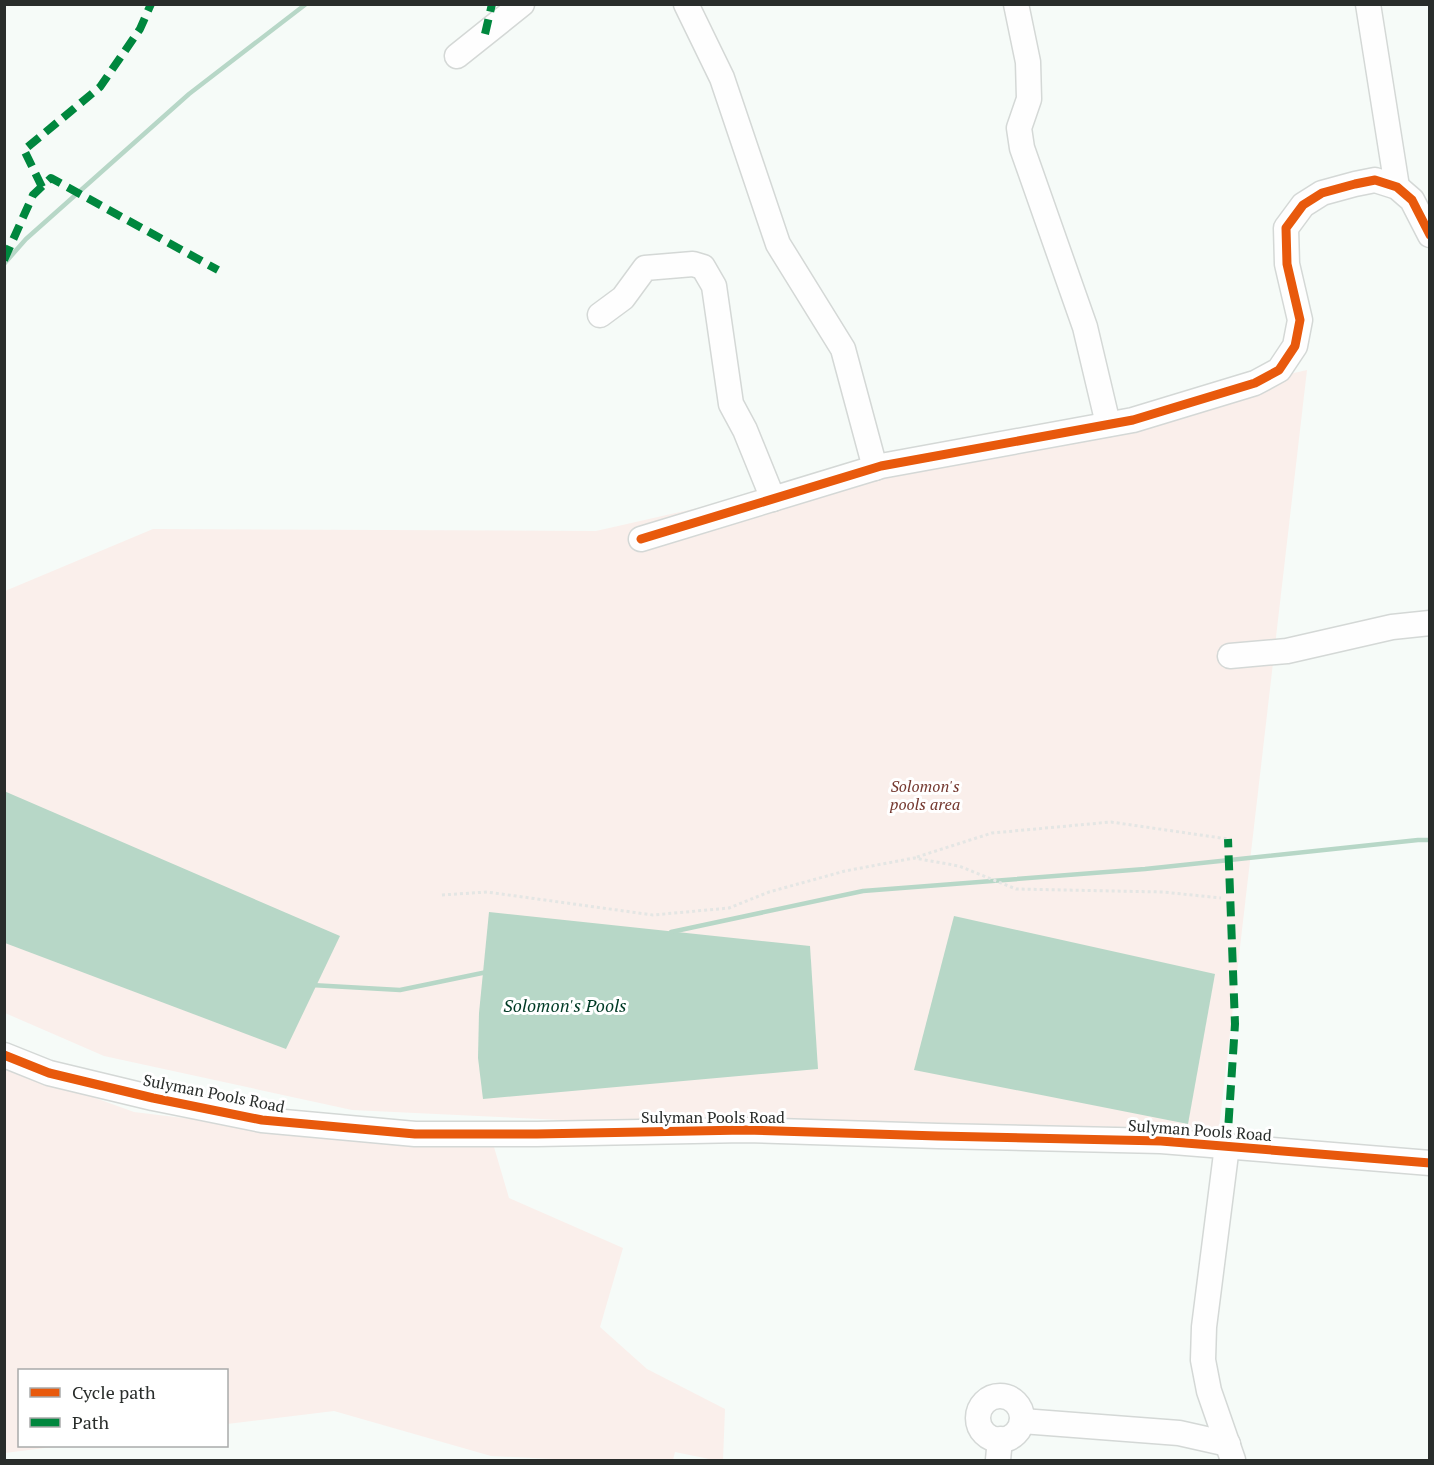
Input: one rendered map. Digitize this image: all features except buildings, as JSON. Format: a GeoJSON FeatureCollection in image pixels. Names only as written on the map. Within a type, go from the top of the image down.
{"type":"FeatureCollection","features":[{"type":"Feature","properties":{"kind":"street"},"geometry":{"type":"LineString","coordinates":[[457,56],[522,4]]}},
{"type":"Feature","properties":{"kind":"street"},"geometry":{"type":"LineString","coordinates":[[686,4],[722,78],[778,244],[843,349],[875,468]]}},
{"type":"Feature","properties":{"kind":"street"},"geometry":{"type":"LineString","coordinates":[[1016,4],[1028,71],[1029,99],[1019,128],[1022,148],[1085,327],[1108,424]]}},
{"type":"Feature","properties":{"kind":"street"},"geometry":{"type":"LineString","coordinates":[[1368,4],[1397,187]]}},
{"type":"Feature","properties":{"kind":"street"},"geometry":{"type":"LineString","coordinates":[[641,539],[875,468],[1133,420],[1255,383],[1279,370],[1295,346],[1300,320],[1287,264],[1286,228],[1303,205],[1322,193],[1375,180],[1397,187],[1412,200],[1426,223]]}},
{"type":"Feature","properties":{"kind":"street"},"geometry":{"type":"LineString","coordinates":[[600,315],[623,298],[645,268],[693,264],[703,267],[714,286],[731,404],[745,430],[773,499]]}},
{"type":"Feature","properties":{"kind":"street"},"geometry":{"type":"LineString","coordinates":[[1230,656],[1287,651],[1392,627],[1430,623]]}},
{"type":"Feature","properties":{"kind":"street","name":"Sulyman Pools Road"},"geometry":{"type":"LineString","coordinates":[[4,1055],[49,1073],[153,1098],[262,1120],[416,1134],[745,1130],[1161,1141],[1430,1163]]}},
{"type":"Feature","properties":{"kind":"street"},"geometry":{"type":"LineString","coordinates":[[1227,1146],[1204,1327],[1203,1360],[1209,1391],[1230,1452]]}},
{"type":"Feature","properties":{"kind":"street"},"geometry":{"type":"LineString","coordinates":[[1008,1397],[1020,1407],[1022,1421],[1014,1435],[999,1450],[979,1423],[979,1410],[988,1399],[1008,1397]]}},
{"type":"Feature","properties":{"kind":"street"},"geometry":{"type":"LineString","coordinates":[[1022,1421],[1179,1433],[1230,1452]]}},
{"type":"Feature","properties":{"kind":"path"},"geometry":{"type":"LineString","coordinates":[[442,895],[487,892],[653,915],[729,908],[796,884],[845,871],[914,858],[992,833],[1111,822],[1228,839]]}},
{"type":"Feature","properties":{"kind":"path"},"geometry":{"type":"LineString","coordinates":[[914,858],[959,866],[1016,888],[1163,892],[1221,898]]}},
{"type":"Feature","properties":{"kind":"green space","name":"Solomon's pools area"},"geometry":{"type":"Polygon","coordinates":[[[1307,370],[1219,1128],[583,1121],[352,1110],[104,1056],[5,1013],[5,591],[153,529],[596,531],[1307,370]]]}},
{"type":"Feature","properties":{"kind":"green space"},"geometry":{"type":"Polygon","coordinates":[[[4,1065],[134,1112],[397,1144],[494,1147],[509,1198],[623,1248],[600,1327],[647,1369],[725,1409],[723,1460],[675,1452],[673,1460],[574,1460],[491,1456],[334,1411],[228,1424],[228,1369],[18,1369],[18,1447],[52,1447],[5,1453],[4,1065]]]}},
{"type":"Feature","properties":{"kind":"water"},"geometry":{"type":"Polygon","coordinates":[[[4,791],[340,936],[286,1049],[5,943],[4,791]]]}},
{"type":"Feature","properties":{"kind":"water","name":"Solomon's Pools"},"geometry":{"type":"Polygon","coordinates":[[[489,912],[810,946],[818,1069],[483,1099],[478,1058],[479,1013],[489,912]]]}},
{"type":"Feature","properties":{"kind":"water"},"geometry":{"type":"Polygon","coordinates":[[[954,916],[1215,974],[1188,1124],[914,1070],[954,916]]]}},
{"type":"Feature","properties":{"kind":"waterway"},"geometry":{"type":"LineString","coordinates":[[4,264],[26,239],[189,94],[306,4]]}},
{"type":"Feature","properties":{"kind":"waterway"},"geometry":{"type":"LineString","coordinates":[[671,932],[863,891],[1145,869],[1430,840]]}},
{"type":"Feature","properties":{"kind":"waterway"},"geometry":{"type":"LineString","coordinates":[[311,985],[400,990],[487,972]]}},
{"type":"Feature","properties":{"kind":"marked path"},"geometry":{"type":"LineString","coordinates":[[42,187],[24,150],[100,87],[140,29],[151,4]]}},
{"type":"Feature","properties":{"kind":"marked path"},"geometry":{"type":"LineString","coordinates":[[485,34],[492,4]]}},
{"type":"Feature","properties":{"kind":"marked path"},"geometry":{"type":"LineString","coordinates":[[4,260],[33,195],[51,178],[218,270]]}},
{"type":"Feature","properties":{"kind":"marked path"},"geometry":{"type":"LineString","coordinates":[[1227,1146],[1235,1024],[1228,839]]}},
{"type":"Feature","properties":{"kind":"cycle path"},"geometry":{"type":"LineString","coordinates":[[641,539],[881,466],[1133,420],[1255,383],[1279,370],[1295,346],[1300,320],[1287,264],[1286,228],[1303,205],[1322,193],[1375,180],[1397,187],[1412,200],[1430,235]]}},
{"type":"Feature","properties":{"kind":"cycle path"},"geometry":{"type":"LineString","coordinates":[[4,1055],[49,1073],[153,1098],[262,1120],[415,1134],[745,1130],[1161,1141],[1430,1163]]}}]}
